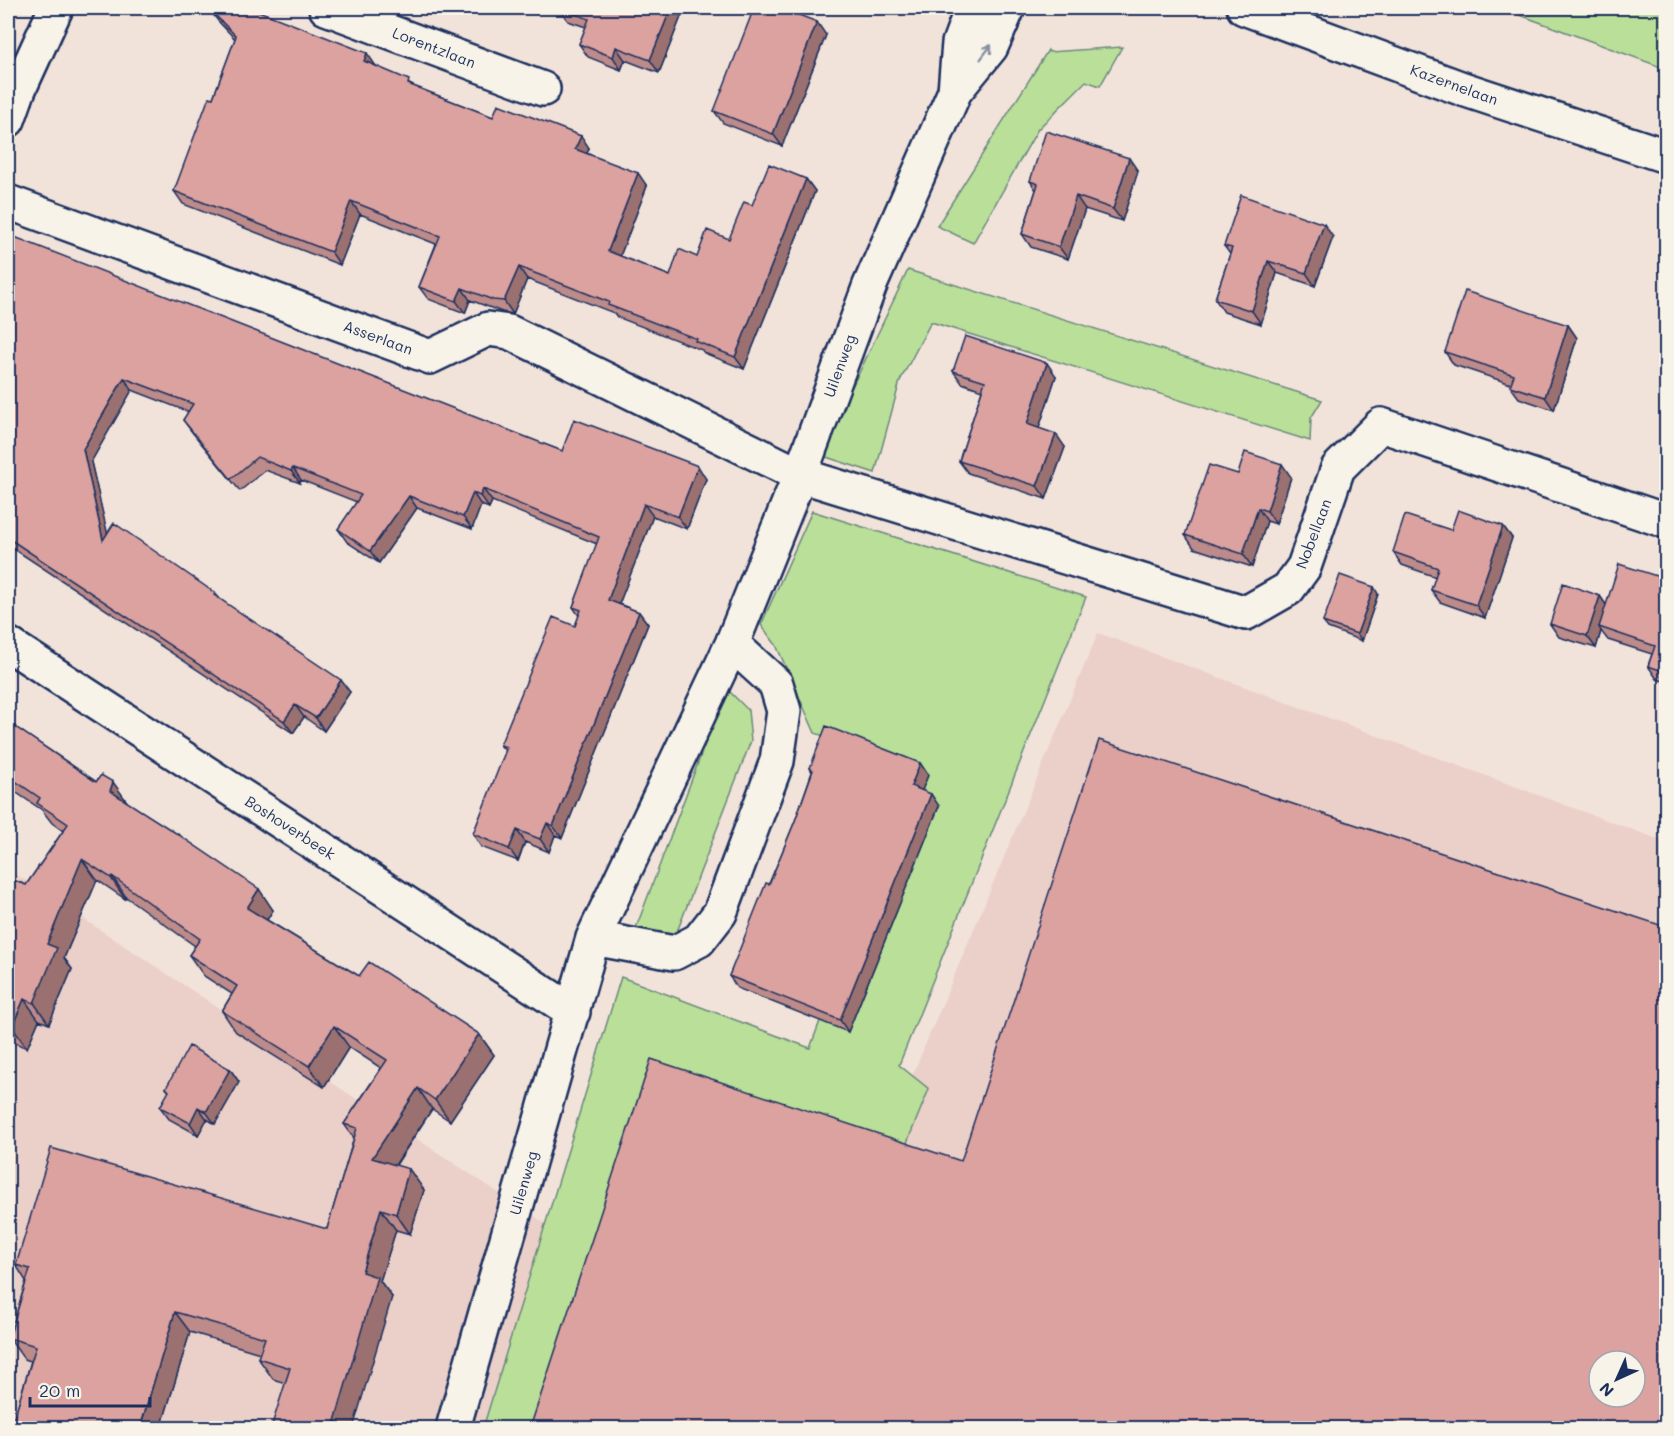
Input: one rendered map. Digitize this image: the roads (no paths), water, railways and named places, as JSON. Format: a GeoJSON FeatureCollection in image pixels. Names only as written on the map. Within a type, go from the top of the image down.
{"type":"FeatureCollection","features":[{"type":"Feature","properties":{"kind":"street"},"geometry":{"type":"LineString","coordinates":[[8,120],[13,86],[56,8]]}},
{"type":"Feature","properties":{"kind":"street","name":"Lorentzlaan"},"geometry":{"type":"LineString","coordinates":[[326,8],[543,89]]}},
{"type":"Feature","properties":{"kind":"street","name":"Uilenweg"},"geometry":{"type":"LineString","coordinates":[[955,91],[959,43],[972,8]]}},
{"type":"Feature","properties":{"kind":"street","name":"Uilenweg"},"geometry":{"type":"LineString","coordinates":[[453,1428],[593,938],[732,644],[800,475],[870,285],[955,91],[991,47],[1008,8]]}},
{"type":"Feature","properties":{"kind":"street","name":"Kazernelaan"},"geometry":{"type":"LineString","coordinates":[[1244,8],[1462,89],[1666,156]]}},
{"type":"Feature","properties":{"kind":"street","name":"Asserlaan"},"geometry":{"type":"LineString","coordinates":[[8,202],[430,357],[488,329],[509,332],[800,475]]}},
{"type":"Feature","properties":{"kind":"street","name":"Nobellaan"},"geometry":{"type":"LineString","coordinates":[[800,475],[1246,613],[1288,589],[1304,567],[1338,468],[1381,425],[1666,521]]}},
{"type":"Feature","properties":{"kind":"street","name":"Boshoverbeek"},"geometry":{"type":"LineString","coordinates":[[8,644],[573,1012]]}},
{"type":"Feature","properties":{"kind":"street"},"geometry":{"type":"LineString","coordinates":[[593,938],[674,952],[699,940],[720,913],[777,761],[784,711],[776,684],[732,644]]}}]}
